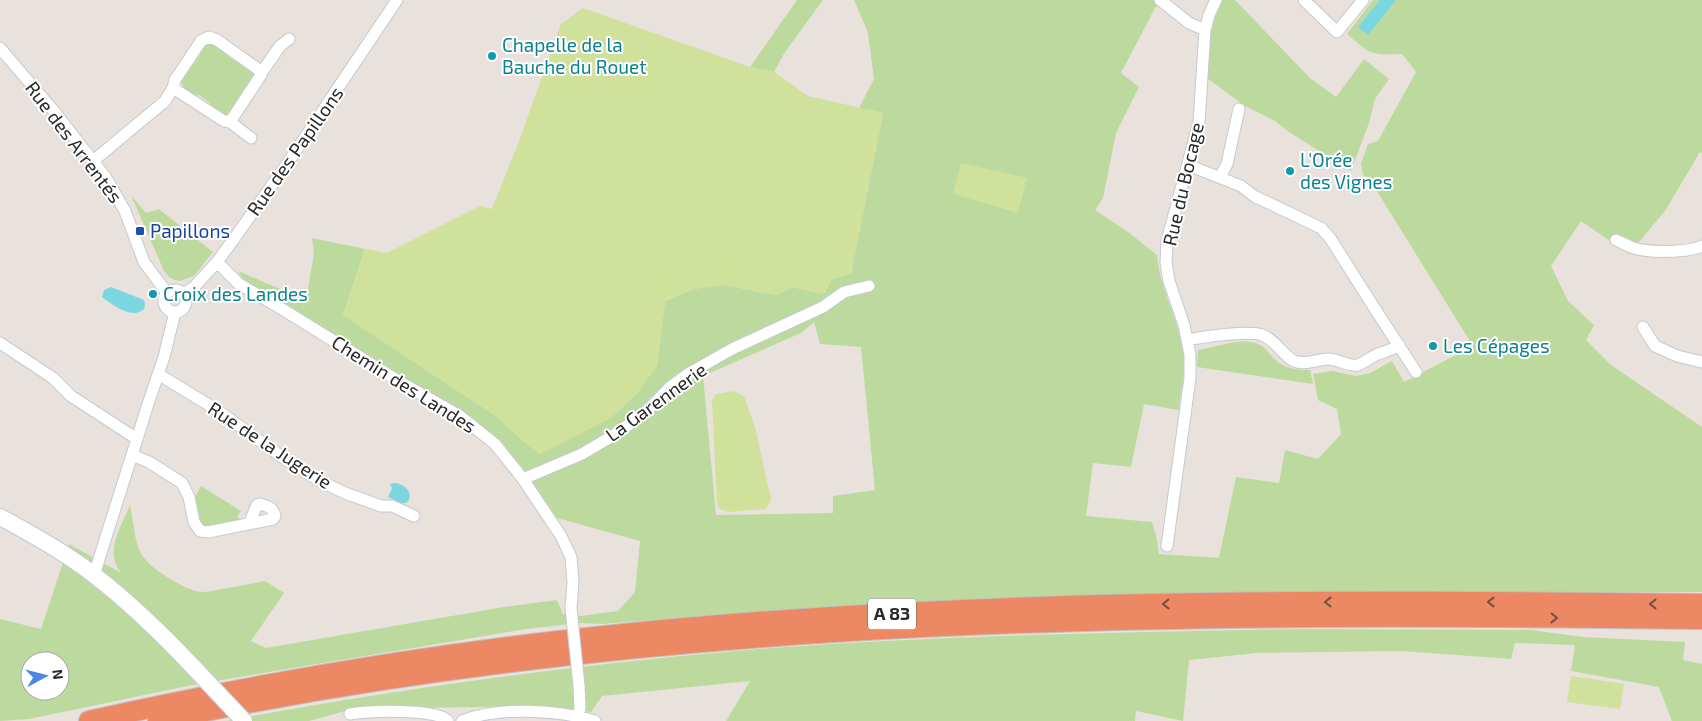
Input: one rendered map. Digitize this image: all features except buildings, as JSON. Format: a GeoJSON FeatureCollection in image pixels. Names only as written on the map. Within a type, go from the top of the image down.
{"type":"FeatureCollection","features":[{"type":"Feature","properties":{"kind":"highway","name":"A 83"},"geometry":{"type":"LineString","coordinates":[[89,721],[269,684],[399,662],[604,636],[773,621],[970,610],[1241,602],[1702,604]]}},
{"type":"Feature","properties":{"kind":"highway","name":"A 83"},"geometry":{"type":"LineString","coordinates":[[158,721],[273,698],[392,678],[492,664],[605,651],[868,629],[1092,620],[1304,617],[1702,619]]}},
{"type":"Feature","properties":{"kind":"main road"},"geometry":{"type":"LineString","coordinates":[[0,517],[50,546],[94,575],[163,636],[244,721]]}},
{"type":"Feature","properties":{"kind":"street","name":"Rue des Papillons"},"geometry":{"type":"LineString","coordinates":[[184,294],[194,287],[217,262],[288,164],[397,0]]}},
{"type":"Feature","properties":{"kind":"street"},"geometry":{"type":"LineString","coordinates":[[1160,0],[1189,23],[1205,30]]}},
{"type":"Feature","properties":{"kind":"street","name":"Rue du Bocage"},"geometry":{"type":"LineString","coordinates":[[1167,546],[1190,378],[1190,355],[1169,281],[1166,263],[1167,241],[1199,122],[1206,22],[1216,0]]}},
{"type":"Feature","properties":{"kind":"street"},"geometry":{"type":"LineString","coordinates":[[1304,0],[1337,32],[1363,0]]}},
{"type":"Feature","properties":{"kind":"street"},"geometry":{"type":"LineString","coordinates":[[93,161],[165,100],[173,88],[175,80],[201,42],[209,37],[217,40],[262,72]]}},
{"type":"Feature","properties":{"kind":"street"},"geometry":{"type":"LineString","coordinates":[[230,122],[280,46],[289,39]]}},
{"type":"Feature","properties":{"kind":"street","name":"Rue des Arrentés"},"geometry":{"type":"LineString","coordinates":[[0,48],[53,110],[113,188],[125,211],[144,262],[167,293]]}},
{"type":"Feature","properties":{"kind":"street"},"geometry":{"type":"LineString","coordinates":[[173,88],[224,121],[230,122],[251,138]]}},
{"type":"Feature","properties":{"kind":"street"},"geometry":{"type":"LineString","coordinates":[[1220,177],[1227,164],[1239,109]]}},
{"type":"Feature","properties":{"kind":"street"},"geometry":{"type":"LineString","coordinates":[[1188,164],[1241,186],[1254,196],[1321,228],[1330,238],[1416,372]]}},
{"type":"Feature","properties":{"kind":"street"},"geometry":{"type":"LineString","coordinates":[[1616,240],[1637,249],[1682,252],[1695,250],[1702,246]]}},
{"type":"Feature","properties":{"kind":"street","name":"Chemin des Landes"},"geometry":{"type":"LineString","coordinates":[[217,262],[239,284],[282,308],[400,382],[460,416],[494,444],[523,479],[561,536],[571,557],[573,582],[571,608],[580,708],[578,716]]}},
{"type":"Feature","properties":{"kind":"street","name":"La Garennerie"},"geometry":{"type":"LineString","coordinates":[[523,479],[582,454],[614,435],[644,414],[669,388],[688,374],[732,349],[823,307],[844,292],[869,286]]}},
{"type":"Feature","properties":{"kind":"street"},"geometry":{"type":"LineString","coordinates":[[94,575],[164,357],[175,312],[184,307],[186,301],[184,294],[176,289],[167,293],[164,303],[168,309],[175,312]]}},
{"type":"Feature","properties":{"kind":"street"},"geometry":{"type":"LineString","coordinates":[[1643,327],[1655,346],[1677,356],[1702,362]]}},
{"type":"Feature","properties":{"kind":"street"},"geometry":{"type":"LineString","coordinates":[[1187,340],[1252,332],[1269,338],[1296,362],[1303,363],[1329,359],[1340,360],[1354,365],[1378,354],[1388,352],[1399,345]]}},
{"type":"Feature","properties":{"kind":"street"},"geometry":{"type":"LineString","coordinates":[[0,343],[53,378],[71,396],[137,439]]}},
{"type":"Feature","properties":{"kind":"street","name":"Rue de la Jugerie"},"geometry":{"type":"LineString","coordinates":[[158,374],[217,410],[296,467],[320,481],[345,493],[381,506],[392,506],[414,516]]}},
{"type":"Feature","properties":{"kind":"street"},"geometry":{"type":"LineString","coordinates":[[132,455],[149,462],[182,483],[189,498],[194,522],[200,531],[208,532],[249,524]]}},
{"type":"Feature","properties":{"kind":"street"},"geometry":{"type":"LineString","coordinates":[[350,714],[368,711],[405,712],[437,716],[448,721]]}},
{"type":"Feature","properties":{"kind":"street"},"geometry":{"type":"LineString","coordinates":[[462,721],[494,713],[542,712],[578,716],[595,721]]}},
{"type":"Feature","properties":{"kind":"green space"},"geometry":{"type":"Polygon","coordinates":[[[797,0],[823,0],[785,52],[774,72],[750,67],[797,0]]]}},
{"type":"Feature","properties":{"kind":"green space"},"geometry":{"type":"Polygon","coordinates":[[[854,0],[1163,0],[1155,8],[1121,73],[1139,87],[1116,133],[1103,198],[1095,210],[1128,232],[1157,255],[1162,281],[1179,331],[1184,356],[1184,376],[1179,410],[1144,404],[1131,467],[1093,463],[1086,516],[1152,522],[1159,554],[1219,558],[1236,477],[1279,483],[1285,450],[1318,459],[1341,434],[1337,409],[1318,400],[1313,374],[1332,371],[1356,376],[1370,373],[1392,361],[1404,382],[1473,346],[1370,180],[1363,175],[1361,164],[1368,144],[1378,141],[1416,72],[1402,54],[1377,54],[1361,46],[1347,34],[1373,0],[1702,0],[1702,153],[1700,152],[1665,211],[1629,254],[1581,221],[1551,266],[1568,301],[1594,325],[1586,340],[1611,365],[1702,427],[1702,592],[1231,592],[1115,595],[784,610],[602,624],[580,623],[526,629],[197,684],[29,719],[0,721],[0,619],[41,629],[69,544],[121,573],[116,565],[114,548],[130,505],[137,542],[144,558],[161,573],[185,587],[206,592],[265,581],[284,593],[251,641],[266,648],[504,607],[557,600],[563,614],[580,616],[618,611],[635,592],[640,541],[557,518],[522,467],[474,419],[245,283],[238,271],[306,300],[314,254],[312,238],[365,249],[343,315],[496,416],[523,441],[540,453],[657,366],[665,301],[693,289],[724,285],[776,295],[792,287],[824,294],[831,280],[851,273],[883,113],[859,108],[874,79],[868,33],[854,0]],[[814,322],[801,333],[703,376],[716,515],[833,513],[833,496],[875,490],[861,347],[820,344],[814,322]]]}},
{"type":"Feature","properties":{"kind":"green space"},"geometry":{"type":"Polygon","coordinates":[[[1220,0],[1235,0],[1310,78],[1336,97],[1364,59],[1389,79],[1375,99],[1369,123],[1351,171],[1275,121],[1245,106],[1207,78],[1210,27],[1220,0]]]}},
{"type":"Feature","properties":{"kind":"green space"},"geometry":{"type":"Polygon","coordinates":[[[583,8],[750,67],[774,72],[808,96],[883,113],[851,273],[831,280],[824,294],[792,287],[776,295],[724,285],[693,289],[665,301],[657,366],[637,394],[611,418],[540,454],[496,416],[343,315],[365,249],[387,253],[480,206],[492,209],[518,144],[561,24],[583,8]]]}},
{"type":"Feature","properties":{"kind":"green space"},"geometry":{"type":"Polygon","coordinates":[[[208,41],[228,52],[229,57],[240,64],[245,64],[255,73],[249,88],[244,90],[236,101],[237,106],[227,116],[211,108],[210,103],[199,95],[194,96],[187,91],[179,80],[189,65],[194,64],[201,53],[201,48],[208,41]]]}},
{"type":"Feature","properties":{"kind":"green space"},"geometry":{"type":"Polygon","coordinates":[[[961,163],[1027,178],[1018,213],[953,194],[961,163]]]}},
{"type":"Feature","properties":{"kind":"green space"},"geometry":{"type":"Polygon","coordinates":[[[131,195],[146,213],[159,209],[213,252],[194,276],[180,281],[169,277],[164,271],[131,195]]]}},
{"type":"Feature","properties":{"kind":"green space"},"geometry":{"type":"Polygon","coordinates":[[[1244,341],[1261,346],[1278,362],[1289,368],[1310,370],[1313,384],[1197,367],[1198,350],[1244,341]]]}},
{"type":"Feature","properties":{"kind":"green space"},"geometry":{"type":"Polygon","coordinates":[[[734,391],[744,396],[755,427],[771,500],[766,509],[728,512],[720,509],[717,503],[712,400],[716,394],[734,391]]]}},
{"type":"Feature","properties":{"kind":"green space"},"geometry":{"type":"Polygon","coordinates":[[[201,486],[241,511],[237,517],[243,521],[221,526],[201,523],[195,497],[201,486]]]}},
{"type":"Feature","properties":{"kind":"green space"},"geometry":{"type":"Polygon","coordinates":[[[1299,629],[1531,630],[1583,637],[1685,642],[1683,660],[1702,664],[1702,721],[1672,721],[1659,687],[1571,671],[1575,645],[1515,643],[1511,659],[1401,651],[1257,653],[1189,660],[1183,721],[1136,711],[1135,721],[726,721],[750,681],[602,696],[591,712],[543,706],[352,709],[309,721],[226,721],[289,709],[544,671],[736,651],[947,638],[1299,629]]]}},
{"type":"Feature","properties":{"kind":"green space"},"geometry":{"type":"Polygon","coordinates":[[[1571,676],[1624,684],[1620,709],[1567,702],[1571,676]]]}},
{"type":"Feature","properties":{"kind":"water"},"geometry":{"type":"Polygon","coordinates":[[[1380,0],[1396,0],[1368,35],[1358,27],[1380,0]]]}},
{"type":"Feature","properties":{"kind":"water"},"geometry":{"type":"Polygon","coordinates":[[[111,287],[144,300],[144,309],[134,313],[112,304],[102,297],[104,290],[111,287]]]}},
{"type":"Feature","properties":{"kind":"water"},"geometry":{"type":"Polygon","coordinates":[[[390,484],[402,485],[408,490],[410,496],[406,503],[401,503],[388,497],[392,488],[390,484]]]}},
{"type":"Feature","properties":{"kind":"place","name":"Chapelle de la Bauche du Rouet"},"geometry":{"type":"Point","coordinates":[492,56]}},
{"type":"Feature","properties":{"kind":"place","name":"L'Orée des Vignes"},"geometry":{"type":"Point","coordinates":[1290,171]}},
{"type":"Feature","properties":{"kind":"place","name":"Papillons"},"geometry":{"type":"Point","coordinates":[140,231]}},
{"type":"Feature","properties":{"kind":"place","name":"Croix des Landes"},"geometry":{"type":"Point","coordinates":[153,294]}},
{"type":"Feature","properties":{"kind":"place","name":"Les Cépages"},"geometry":{"type":"Point","coordinates":[1433,346]}}]}
